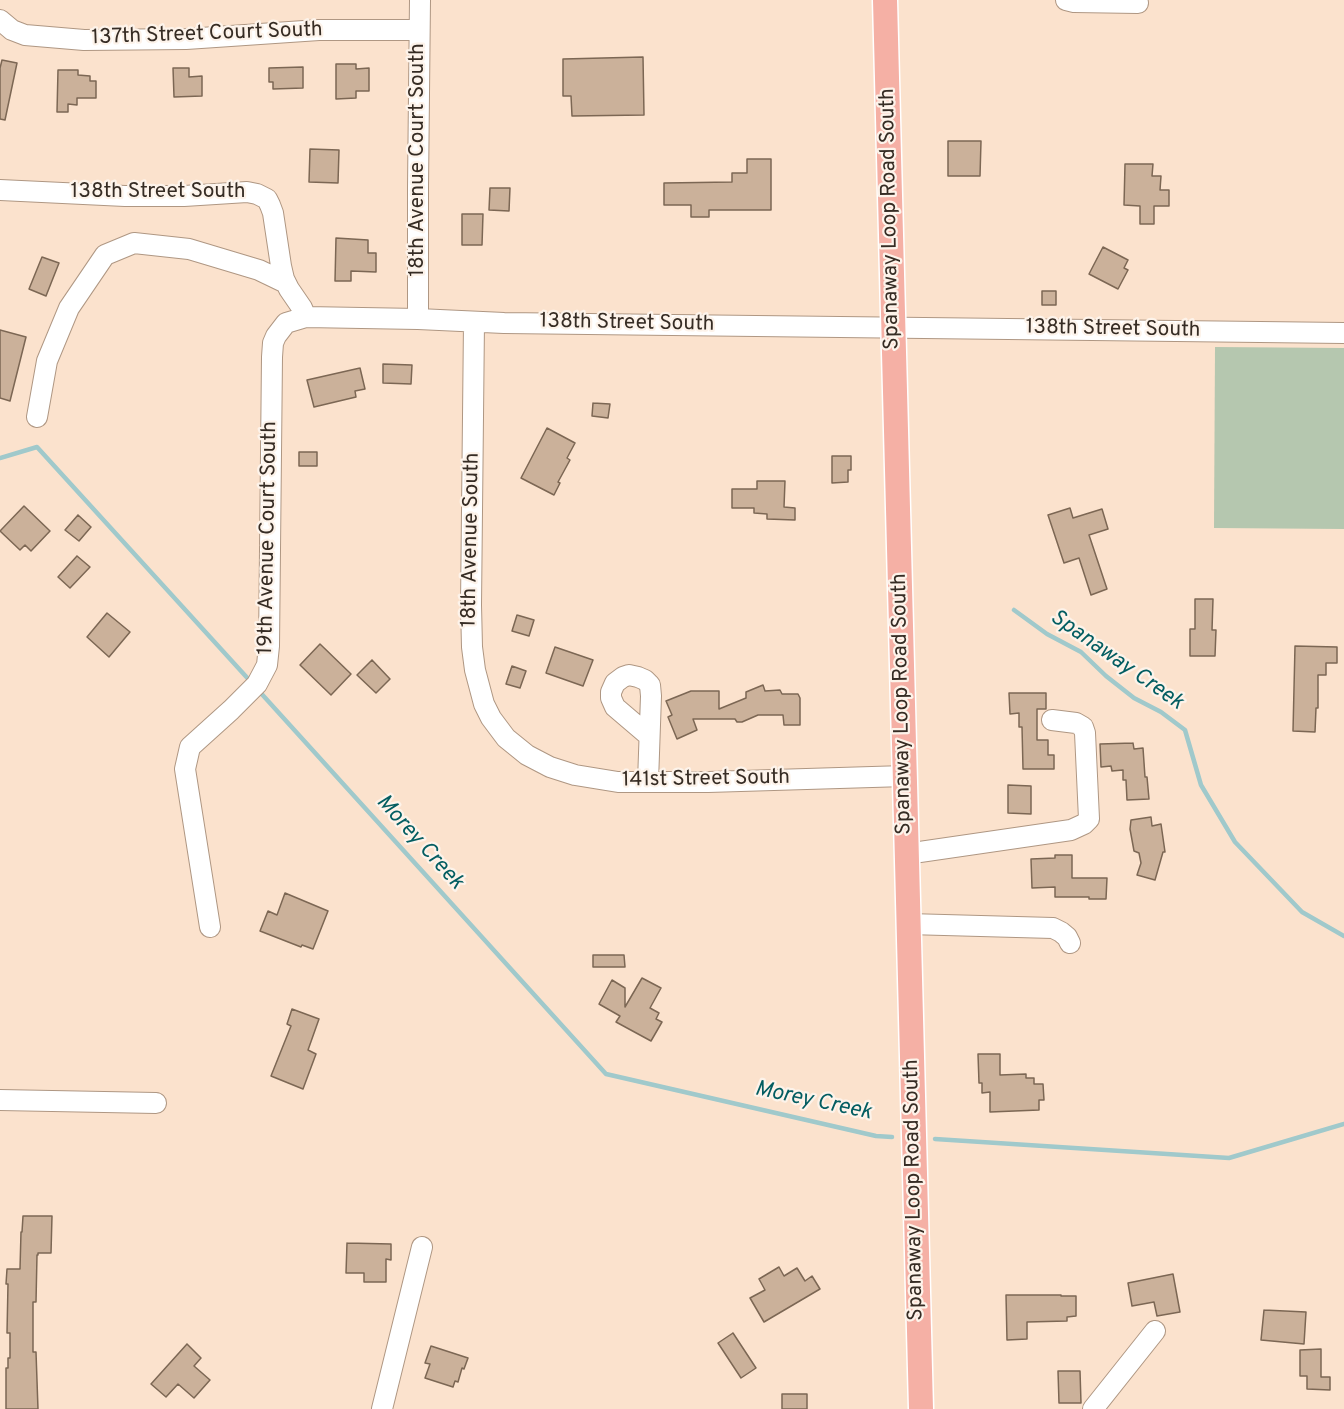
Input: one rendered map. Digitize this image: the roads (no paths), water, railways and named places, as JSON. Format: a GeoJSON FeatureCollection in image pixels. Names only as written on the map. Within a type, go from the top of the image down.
{"type":"FeatureCollection","features":[{"type":"Feature","properties":{"kind":"main road","name":"Spanaway Loop Road South"},"geometry":{"type":"LineString","coordinates":[[885,0],[921,1409]]}},
{"type":"Feature","properties":{"kind":"street","name":"18th Avenue Court South"},"geometry":{"type":"LineString","coordinates":[[418,319],[420,0]]}},
{"type":"Feature","properties":{"kind":"street"},"geometry":{"type":"LineString","coordinates":[[1066,0],[1138,3]]}},
{"type":"Feature","properties":{"kind":"street","name":"137th Street Court South"},"geometry":{"type":"LineString","coordinates":[[0,20],[12,30],[25,35],[84,40],[186,39],[319,30],[419,30]]}},
{"type":"Feature","properties":{"kind":"street","name":"138th Street South"},"geometry":{"type":"LineString","coordinates":[[0,190],[125,196],[184,196],[247,192],[256,194],[267,199],[273,213],[281,266],[286,283],[306,318],[1344,333]]}},
{"type":"Feature","properties":{"kind":"street"},"geometry":{"type":"LineString","coordinates":[[37,417],[47,361],[64,318],[105,255],[134,243],[189,249],[259,270],[286,283]]}},
{"type":"Feature","properties":{"kind":"street","name":"19th Avenue Court South"},"geometry":{"type":"LineString","coordinates":[[210,927],[185,769],[190,747],[257,684],[267,665],[273,343],[286,323],[306,318]]}},
{"type":"Feature","properties":{"kind":"street","name":"18th Avenue South"},"geometry":{"type":"LineString","coordinates":[[474,322],[472,648],[484,704],[498,729],[515,747]]}},
{"type":"Feature","properties":{"kind":"street"},"geometry":{"type":"LineString","coordinates":[[906,854],[1071,830],[1084,824],[1089,819],[1086,744],[1083,727],[1076,723],[1052,720]]}},
{"type":"Feature","properties":{"kind":"street"},"geometry":{"type":"LineString","coordinates":[[648,782],[649,736]]}},
{"type":"Feature","properties":{"kind":"street","name":"141st Street South"},"geometry":{"type":"LineString","coordinates":[[515,747],[550,767],[575,775],[618,782],[708,782],[904,776]]}},
{"type":"Feature","properties":{"kind":"street"},"geometry":{"type":"LineString","coordinates":[[908,924],[1053,928],[1067,937],[1070,943]]}},
{"type":"Feature","properties":{"kind":"street"},"geometry":{"type":"LineString","coordinates":[[0,1100],[156,1103]]}},
{"type":"Feature","properties":{"kind":"street"},"geometry":{"type":"LineString","coordinates":[[382,1409],[422,1247]]}},
{"type":"Feature","properties":{"kind":"street"},"geometry":{"type":"LineString","coordinates":[[1094,1409],[1155,1331]]}},
{"type":"Feature","properties":{"kind":"waterway","name":"Morey Creek"},"geometry":{"type":"LineString","coordinates":[[0,458],[37,447],[251,682]]}},
{"type":"Feature","properties":{"kind":"waterway","name":"Spanaway Creek"},"geometry":{"type":"LineString","coordinates":[[1014,610],[1047,634],[1081,652],[1134,698],[1161,712],[1185,730],[1201,785],[1235,842],[1302,912],[1344,936]]}},
{"type":"Feature","properties":{"kind":"waterway","name":"Morey Creek"},"geometry":{"type":"LineString","coordinates":[[259,691],[606,1074],[876,1136],[892,1137]]}},
{"type":"Feature","properties":{"kind":"waterway","name":"Morey Creek"},"geometry":{"type":"LineString","coordinates":[[935,1139],[1229,1158],[1344,1124]]}}]}
